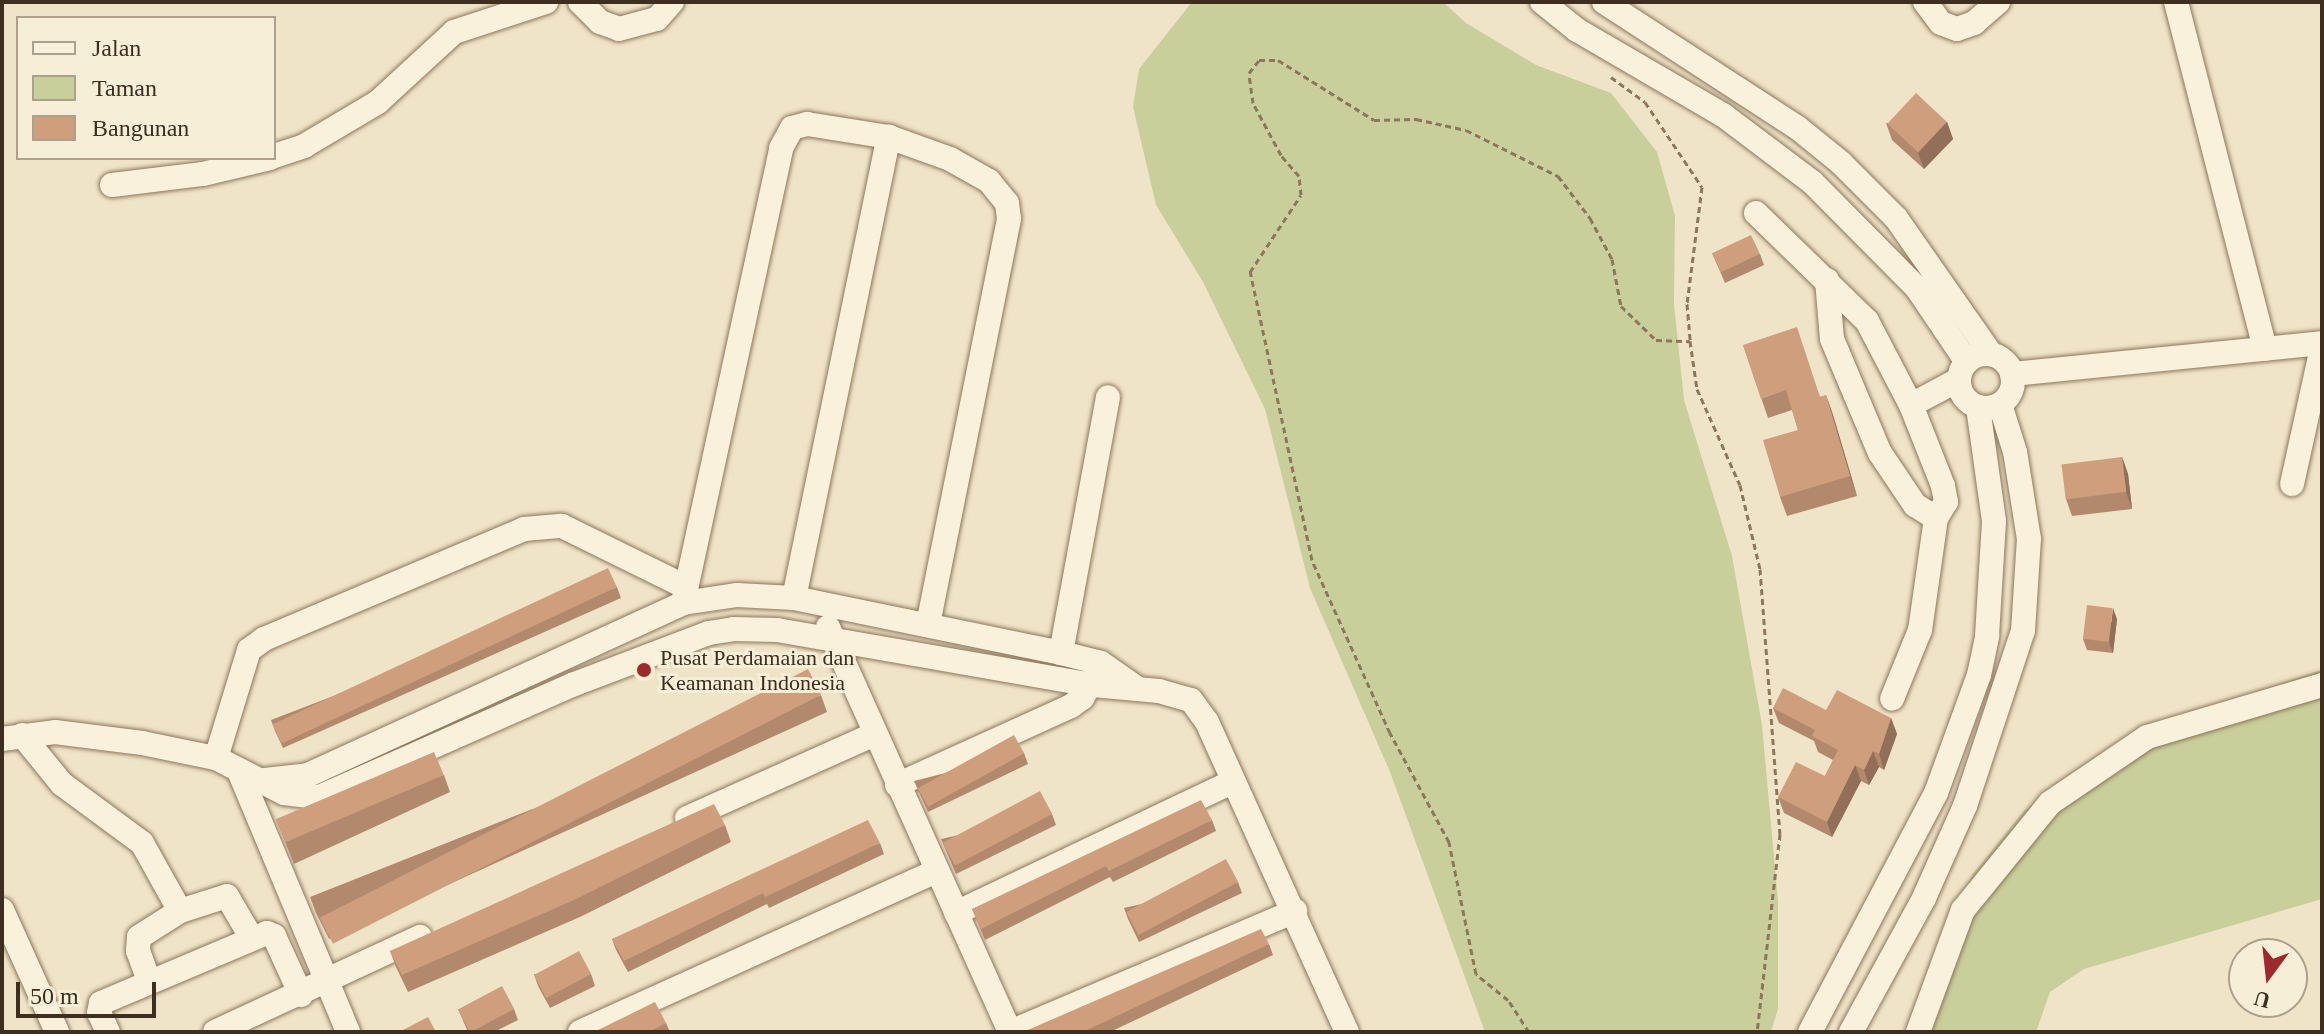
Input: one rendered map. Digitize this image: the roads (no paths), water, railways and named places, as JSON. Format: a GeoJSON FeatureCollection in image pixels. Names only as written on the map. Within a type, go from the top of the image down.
{"type":"FeatureCollection","features":[{"type":"Feature","properties":{"kind":"street"},"geometry":{"type":"LineString","coordinates":[[276,156],[304,146],[378,102],[454,32],[546,2]]}},
{"type":"Feature","properties":{"kind":"street"},"geometry":{"type":"LineString","coordinates":[[580,2],[600,22],[619,29],[657,19],[672,2]]}},
{"type":"Feature","properties":{"kind":"street"},"geometry":{"type":"LineString","coordinates":[[1542,2],[1577,30],[1723,115],[1812,182],[1917,288],[1963,371],[1964,397],[1989,405]]}},
{"type":"Feature","properties":{"kind":"street"},"geometry":{"type":"LineString","coordinates":[[1604,2],[1786,120],[1841,163],[1896,218],[1991,354],[2002,359],[2012,374],[2011,391],[1989,405]]}},
{"type":"Feature","properties":{"kind":"street"},"geometry":{"type":"LineString","coordinates":[[1925,2],[1941,23],[1957,29],[1974,23],[1998,2]]}},
{"type":"Feature","properties":{"kind":"street"},"geometry":{"type":"LineString","coordinates":[[2176,2],[2265,349]]}},
{"type":"Feature","properties":{"kind":"street"},"geometry":{"type":"LineString","coordinates":[[685,595],[786,135],[807,124],[889,137],[950,159],[1001,191],[1009,219],[928,625]]}},
{"type":"Feature","properties":{"kind":"street"},"geometry":{"type":"LineString","coordinates":[[794,598],[889,137]]}},
{"type":"Feature","properties":{"kind":"street"},"geometry":{"type":"LineString","coordinates":[[112,185],[203,174],[260,160]]}},
{"type":"Feature","properties":{"kind":"street"},"geometry":{"type":"LineString","coordinates":[[1756,213],[1827,280],[1875,332],[1911,405],[1943,486],[1946,502],[1936,518],[1920,630],[1892,699]]}},
{"type":"Feature","properties":{"kind":"street"},"geometry":{"type":"LineString","coordinates":[[1827,280],[1832,339],[1880,453],[1915,505],[1936,518]]}},
{"type":"Feature","properties":{"kind":"street"},"geometry":{"type":"LineString","coordinates":[[2012,374],[2322,346],[2292,484]]}},
{"type":"Feature","properties":{"kind":"street"},"geometry":{"type":"LineString","coordinates":[[1911,405],[1991,354]]}},
{"type":"Feature","properties":{"kind":"street"},"geometry":{"type":"LineString","coordinates":[[1061,653],[1108,397]]}},
{"type":"Feature","properties":{"kind":"street"},"geometry":{"type":"LineString","coordinates":[[1810,1032],[1936,793],[1967,716],[1987,636],[1994,521],[1989,405]]}},
{"type":"Feature","properties":{"kind":"street"},"geometry":{"type":"LineString","coordinates":[[1851,1032],[1924,898],[1965,806],[2005,693],[2029,591],[2024,496],[1989,405]]}},
{"type":"Feature","properties":{"kind":"street"},"geometry":{"type":"LineString","coordinates":[[216,758],[241,664],[257,645],[524,529],[562,526],[685,595]]}},
{"type":"Feature","properties":{"kind":"street"},"geometry":{"type":"LineString","coordinates":[[249,776],[308,775],[685,595],[794,598],[1061,653],[1097,674]]}},
{"type":"Feature","properties":{"kind":"street"},"geometry":{"type":"LineString","coordinates":[[822,606],[832,639],[934,872],[1010,1032],[1295,911]]}},
{"type":"Feature","properties":{"kind":"street"},"geometry":{"type":"LineString","coordinates":[[12,737],[85,734],[216,758],[284,793],[319,797],[572,685],[709,633],[758,628],[1097,674],[1191,700],[1207,722],[1232,782],[1295,911],[1347,1032]]}},
{"type":"Feature","properties":{"kind":"street"},"geometry":{"type":"LineString","coordinates":[[897,785],[1071,706],[1097,674]]}},
{"type":"Feature","properties":{"kind":"street"},"geometry":{"type":"LineString","coordinates":[[1918,1032],[1963,910],[2050,803],[2147,737],[2322,685]]}},
{"type":"Feature","properties":{"kind":"street"},"geometry":{"type":"LineString","coordinates":[[659,831],[875,734]]}},
{"type":"Feature","properties":{"kind":"street"},"geometry":{"type":"LineString","coordinates":[[12,737],[68,790],[142,843],[180,911]]}},
{"type":"Feature","properties":{"kind":"street"},"geometry":{"type":"LineString","coordinates":[[249,776],[348,1032]]}},
{"type":"Feature","properties":{"kind":"street"},"geometry":{"type":"LineString","coordinates":[[956,913],[1232,782]]}},
{"type":"Feature","properties":{"kind":"street"},"geometry":{"type":"LineString","coordinates":[[1936,793],[1965,806]]}},
{"type":"Feature","properties":{"kind":"street"},"geometry":{"type":"LineString","coordinates":[[580,1032],[934,872]]}},
{"type":"Feature","properties":{"kind":"street"},"geometry":{"type":"LineString","coordinates":[[149,981],[138,951],[139,937],[180,911],[227,896],[251,937]]}},
{"type":"Feature","properties":{"kind":"street"},"geometry":{"type":"LineString","coordinates":[[2,910],[57,1032]]}},
{"type":"Feature","properties":{"kind":"street"},"geometry":{"type":"LineString","coordinates":[[226,1029],[443,927]]}},
{"type":"Feature","properties":{"kind":"street"},"geometry":{"type":"LineString","coordinates":[[108,1032],[99,1013],[101,1003],[251,937],[274,936],[301,995]]}},
{"type":"Feature","properties":{"kind":"place","name":"Pusat Perdamaian dan Keamanan Indonesia"},"geometry":{"type":"Point","coordinates":[644,670]}}]}
